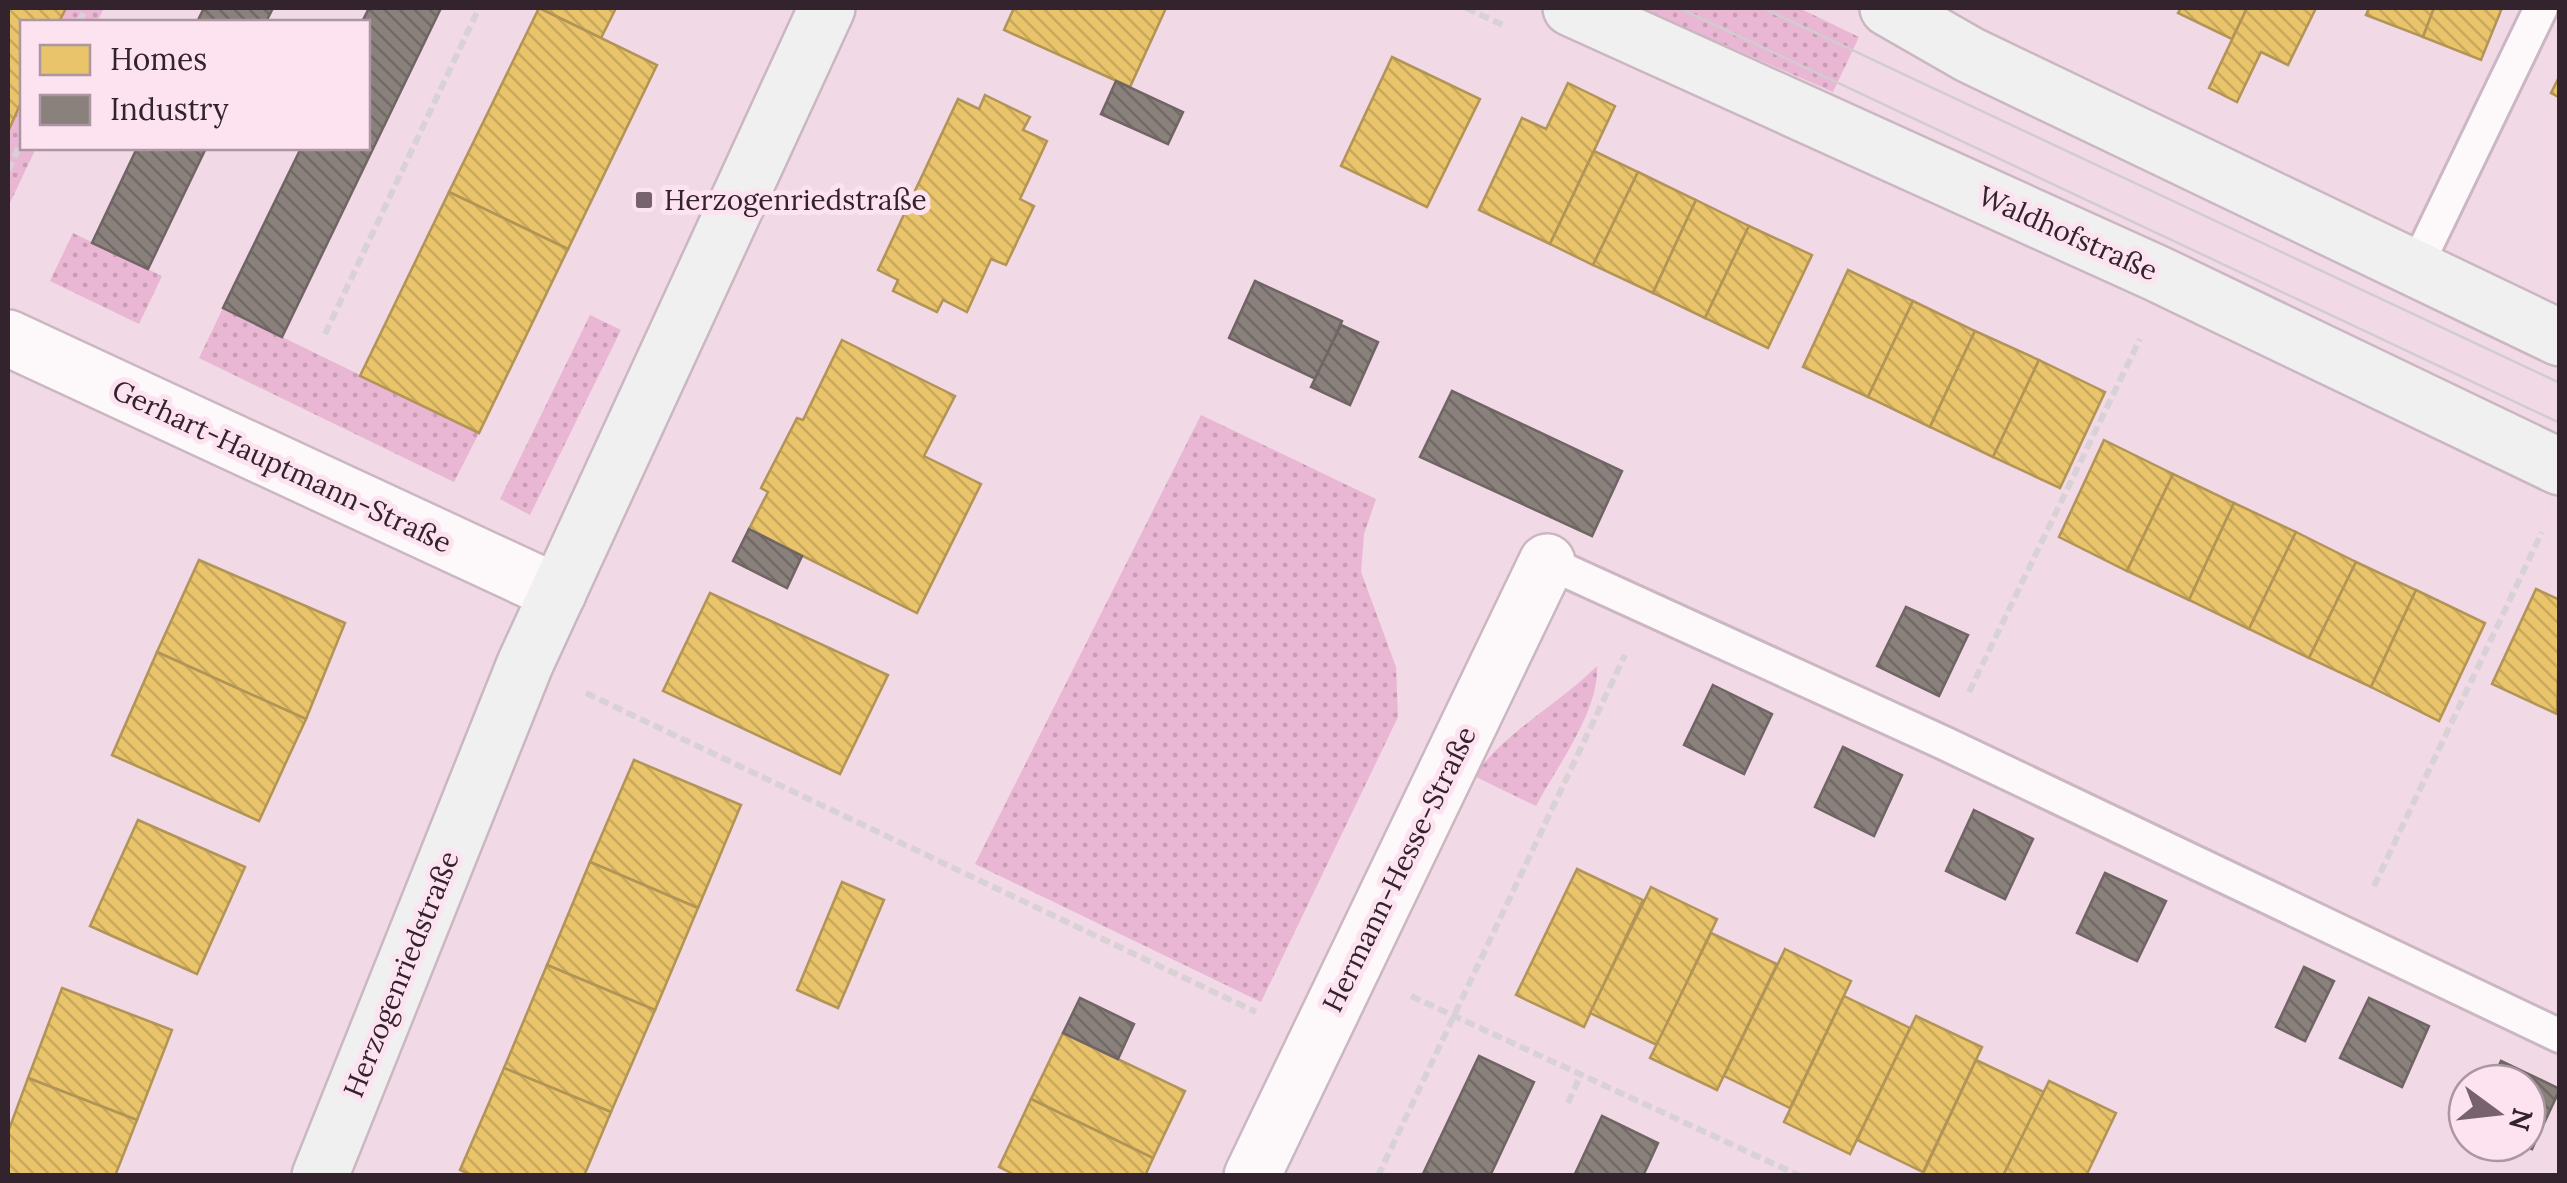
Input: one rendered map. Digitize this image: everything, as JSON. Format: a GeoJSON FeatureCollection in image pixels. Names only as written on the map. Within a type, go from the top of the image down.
{"type":"FeatureCollection","features":[{"type":"Feature","properties":{"kind":"street","name":"Herzogenriedstraße"},"geometry":{"type":"LineString","coordinates":[[320,1176],[525,664],[827,8]]}},
{"type":"Feature","properties":{"kind":"street","name":"Waldhofstraße"},"geometry":{"type":"LineString","coordinates":[[1572,8],[2156,273],[2560,467]]}},
{"type":"Feature","properties":{"kind":"street"},"geometry":{"type":"LineString","coordinates":[[1888,8],[1970,55],[2560,338]]}},
{"type":"Feature","properties":{"kind":"street","name":"Gerhart-Hauptmann-Straße"},"geometry":{"type":"LineString","coordinates":[[8,338],[558,593]]}},
{"type":"Feature","properties":{"kind":"street","name":"Hermann-Hesse-Straße"},"geometry":{"type":"LineString","coordinates":[[1252,1176],[1547,562]]}},
{"type":"Feature","properties":{"kind":"lane"},"geometry":{"type":"LineString","coordinates":[[2415,269],[2541,8]]}},
{"type":"Feature","properties":{"kind":"lane"},"geometry":{"type":"LineString","coordinates":[[1547,562],[1944,743],[2560,1036]]}},
{"type":"Feature","properties":{"kind":"path"},"geometry":{"type":"LineString","coordinates":[[325,334],[479,8]]}},
{"type":"Feature","properties":{"kind":"path"},"geometry":{"type":"LineString","coordinates":[[8,172],[20,145]]}},
{"type":"Feature","properties":{"kind":"path"},"geometry":{"type":"LineString","coordinates":[[1944,743],[2143,334]]}},
{"type":"Feature","properties":{"kind":"path"},"geometry":{"type":"LineString","coordinates":[[2350,938],[2546,523]]}},
{"type":"Feature","properties":{"kind":"path"},"geometry":{"type":"LineString","coordinates":[[1378,1176],[1647,609]]}},
{"type":"Feature","properties":{"kind":"path"},"geometry":{"type":"LineString","coordinates":[[525,664],[1316,1041]]}},
{"type":"Feature","properties":{"kind":"path"},"geometry":{"type":"LineString","coordinates":[[1351,969],[1800,1176]]}},
{"type":"Feature","properties":{"kind":"path"},"geometry":{"type":"LineString","coordinates":[[1568,1103],[1581,1074]]}},
{"type":"Feature","properties":{"kind":"shaded area"},"geometry":{"type":"Polygon","coordinates":[[[8,8],[104,8],[98,20],[20,20],[20,150],[35,150],[8,207],[8,8]]]}},
{"type":"Feature","properties":{"kind":"shaded area"},"geometry":{"type":"Polygon","coordinates":[[[1640,8],[1799,8],[1859,37],[1833,92],[1640,8]]]}},
{"type":"Feature","properties":{"kind":"shaded area"},"geometry":{"type":"Polygon","coordinates":[[[73,233],[162,276],[139,324],[50,281],[73,233]]]}},
{"type":"Feature","properties":{"kind":"shaded area"},"geometry":{"type":"Polygon","coordinates":[[[223,308],[479,433],[454,482],[199,358],[223,308]]]}},
{"type":"Feature","properties":{"kind":"shaded area"},"geometry":{"type":"Polygon","coordinates":[[[590,315],[621,330],[530,515],[500,499],[590,315]]]}},
{"type":"Feature","properties":{"kind":"shaded area"},"geometry":{"type":"Polygon","coordinates":[[[1201,415],[1376,499],[1364,534],[1361,572],[1396,667],[1398,717],[1261,1002],[975,864],[1201,415]]]}},
{"type":"Feature","properties":{"kind":"shaded area"},"geometry":{"type":"Polygon","coordinates":[[[1597,666],[1596,684],[1584,720],[1536,806],[1474,776],[1517,731],[1597,666]]]}},
{"type":"Feature","properties":{"kind":"building: Homes"},"geometry":{"type":"Polygon","coordinates":[[[8,8],[66,8],[60,20],[20,20],[20,105],[8,132],[8,8]]]}},
{"type":"Feature","properties":{"kind":"building: Homes"},"geometry":{"type":"Polygon","coordinates":[[[539,8],[616,8],[601,38],[539,8]]]}},
{"type":"Feature","properties":{"kind":"building: Homes"},"geometry":{"type":"Polygon","coordinates":[[[539,8],[657,65],[568,249],[449,192],[539,8]]]}},
{"type":"Feature","properties":{"kind":"building: Homes"},"geometry":{"type":"Polygon","coordinates":[[[1014,8],[1166,8],[1130,87],[1004,30],[1014,8]]]}},
{"type":"Feature","properties":{"kind":"building: Homes"},"geometry":{"type":"Polygon","coordinates":[[[2181,8],[2247,8],[2232,39],[2178,13],[2181,8]]]}},
{"type":"Feature","properties":{"kind":"building: Homes"},"geometry":{"type":"Polygon","coordinates":[[[2247,8],[2316,8],[2288,65],[2261,52],[2237,102],[2209,88],[2247,8]]]}},
{"type":"Feature","properties":{"kind":"building: Homes"},"geometry":{"type":"Polygon","coordinates":[[[2369,8],[2434,8],[2423,37],[2366,15],[2369,8]]]}},
{"type":"Feature","properties":{"kind":"building: Homes"},"geometry":{"type":"Polygon","coordinates":[[[2434,8],[2502,8],[2481,60],[2423,37],[2434,8]]]}},
{"type":"Feature","properties":{"kind":"building: Homes"},"geometry":{"type":"Polygon","coordinates":[[[1392,57],[1480,99],[1427,207],[1341,166],[1392,57]]]}},
{"type":"Feature","properties":{"kind":"building: Homes"},"geometry":{"type":"Polygon","coordinates":[[[2560,75],[2560,98],[2551,93],[2560,75]]]}},
{"type":"Feature","properties":{"kind":"building: Homes"},"geometry":{"type":"Polygon","coordinates":[[[1568,83],[1615,106],[1550,244],[1479,210],[1522,118],[1546,129],[1568,83]]]}},
{"type":"Feature","properties":{"kind":"building: Homes"},"geometry":{"type":"Polygon","coordinates":[[[985,95],[1030,117],[1023,130],[1047,141],[1020,199],[1034,206],[1006,265],[991,259],[967,312],[943,300],[937,312],[893,291],[898,280],[878,270],[958,99],[979,109],[985,95]]]}},
{"type":"Feature","properties":{"kind":"building: Homes"},"geometry":{"type":"Polygon","coordinates":[[[1594,151],[1638,172],[1593,265],[1550,244],[1594,151]]]}},
{"type":"Feature","properties":{"kind":"building: Homes"},"geometry":{"type":"Polygon","coordinates":[[[1638,172],[1696,200],[1653,293],[1593,265],[1638,172]]]}},
{"type":"Feature","properties":{"kind":"building: Homes"},"geometry":{"type":"Polygon","coordinates":[[[449,192],[568,249],[479,433],[360,376],[449,192]]]}},
{"type":"Feature","properties":{"kind":"building: Homes"},"geometry":{"type":"Polygon","coordinates":[[[1696,200],[1749,226],[1705,318],[1653,293],[1696,200]]]}},
{"type":"Feature","properties":{"kind":"building: Homes"},"geometry":{"type":"Polygon","coordinates":[[[1749,226],[1812,255],[1768,348],[1705,318],[1749,226]]]}},
{"type":"Feature","properties":{"kind":"building: Homes"},"geometry":{"type":"Polygon","coordinates":[[[1848,270],[1913,301],[1868,397],[1803,367],[1848,270]]]}},
{"type":"Feature","properties":{"kind":"building: Homes"},"geometry":{"type":"Polygon","coordinates":[[[1913,301],[1975,331],[1930,427],[1868,397],[1913,301]]]}},
{"type":"Feature","properties":{"kind":"building: Homes"},"geometry":{"type":"Polygon","coordinates":[[[1975,331],[2039,360],[1993,457],[1930,427],[1975,331]]]}},
{"type":"Feature","properties":{"kind":"building: Homes"},"geometry":{"type":"Polygon","coordinates":[[[842,340],[955,396],[924,456],[981,484],[917,613],[749,529],[768,492],[761,488],[797,418],[803,420],[842,340]]]}},
{"type":"Feature","properties":{"kind":"building: Homes"},"geometry":{"type":"Polygon","coordinates":[[[2039,360],[2105,392],[2060,488],[1993,457],[2039,360]]]}},
{"type":"Feature","properties":{"kind":"building: Homes"},"geometry":{"type":"Polygon","coordinates":[[[2104,440],[2173,474],[2127,571],[2059,537],[2104,440]]]}},
{"type":"Feature","properties":{"kind":"building: Homes"},"geometry":{"type":"Polygon","coordinates":[[[2173,474],[2234,503],[2189,600],[2127,571],[2173,474]]]}},
{"type":"Feature","properties":{"kind":"building: Homes"},"geometry":{"type":"Polygon","coordinates":[[[2234,503],[2296,532],[2249,629],[2189,600],[2234,503]]]}},
{"type":"Feature","properties":{"kind":"building: Homes"},"geometry":{"type":"Polygon","coordinates":[[[2296,532],[2356,562],[2309,658],[2249,629],[2296,532]]]}},
{"type":"Feature","properties":{"kind":"building: Homes"},"geometry":{"type":"Polygon","coordinates":[[[199,560],[345,623],[306,719],[157,652],[199,560]]]}},
{"type":"Feature","properties":{"kind":"building: Homes"},"geometry":{"type":"Polygon","coordinates":[[[2356,562],[2416,590],[2371,687],[2309,658],[2356,562]]]}},
{"type":"Feature","properties":{"kind":"building: Homes"},"geometry":{"type":"Polygon","coordinates":[[[2536,589],[2560,600],[2557,714],[2492,684],[2536,589]]]}},
{"type":"Feature","properties":{"kind":"building: Homes"},"geometry":{"type":"Polygon","coordinates":[[[2416,590],[2485,623],[2439,721],[2371,687],[2416,590]]]}},
{"type":"Feature","properties":{"kind":"building: Homes"},"geometry":{"type":"Polygon","coordinates":[[[710,593],[888,675],[840,774],[663,691],[710,593]]]}},
{"type":"Feature","properties":{"kind":"building: Homes"},"geometry":{"type":"Polygon","coordinates":[[[157,652],[306,719],[259,821],[112,755],[157,652]]]}},
{"type":"Feature","properties":{"kind":"building: Homes"},"geometry":{"type":"Polygon","coordinates":[[[634,760],[741,805],[698,908],[590,862],[634,760]]]}},
{"type":"Feature","properties":{"kind":"building: Homes"},"geometry":{"type":"Polygon","coordinates":[[[138,820],[245,867],[197,974],[90,926],[138,820]]]}},
{"type":"Feature","properties":{"kind":"building: Homes"},"geometry":{"type":"Polygon","coordinates":[[[590,862],[698,908],[655,1010],[547,965],[590,862]]]}},
{"type":"Feature","properties":{"kind":"building: Homes"},"geometry":{"type":"Polygon","coordinates":[[[1577,869],[1643,900],[1584,1027],[1516,995],[1577,869]]]}},
{"type":"Feature","properties":{"kind":"building: Homes"},"geometry":{"type":"Polygon","coordinates":[[[842,882],[884,900],[838,1008],[797,990],[842,882]]]}},
{"type":"Feature","properties":{"kind":"building: Homes"},"geometry":{"type":"Polygon","coordinates":[[[1651,887],[1717,919],[1657,1045],[1590,1013],[1651,887]]]}},
{"type":"Feature","properties":{"kind":"building: Homes"},"geometry":{"type":"Polygon","coordinates":[[[1711,933],[1777,964],[1717,1090],[1650,1058],[1711,933]]]}},
{"type":"Feature","properties":{"kind":"building: Homes"},"geometry":{"type":"Polygon","coordinates":[[[1785,949],[1851,981],[1790,1108],[1724,1076],[1785,949]]]}},
{"type":"Feature","properties":{"kind":"building: Homes"},"geometry":{"type":"Polygon","coordinates":[[[547,965],[655,1010],[611,1112],[504,1068],[547,965]]]}},
{"type":"Feature","properties":{"kind":"building: Homes"},"geometry":{"type":"Polygon","coordinates":[[[62,988],[172,1030],[137,1120],[28,1078],[62,988]]]}},
{"type":"Feature","properties":{"kind":"building: Homes"},"geometry":{"type":"Polygon","coordinates":[[[1844,996],[1910,1028],[1850,1154],[1784,1122],[1844,996]]]}},
{"type":"Feature","properties":{"kind":"building: Homes"},"geometry":{"type":"Polygon","coordinates":[[[1916,1016],[1982,1047],[1923,1172],[1857,1140],[1916,1016]]]}},
{"type":"Feature","properties":{"kind":"building: Homes"},"geometry":{"type":"Polygon","coordinates":[[[1063,1033],[1185,1091],[1153,1158],[1031,1099],[1063,1033]]]}},
{"type":"Feature","properties":{"kind":"building: Homes"},"geometry":{"type":"Polygon","coordinates":[[[1976,1060],[2044,1092],[2003,1176],[1922,1176],[1976,1060]]]}},
{"type":"Feature","properties":{"kind":"building: Homes"},"geometry":{"type":"Polygon","coordinates":[[[504,1068],[611,1112],[584,1176],[473,1176],[460,1170],[504,1068]]]}},
{"type":"Feature","properties":{"kind":"building: Homes"},"geometry":{"type":"Polygon","coordinates":[[[28,1078],[137,1120],[115,1176],[8,1176],[8,1132],[28,1078]]]}},
{"type":"Feature","properties":{"kind":"building: Homes"},"geometry":{"type":"Polygon","coordinates":[[[2049,1081],[2116,1113],[2086,1176],[2003,1176],[2049,1081]]]}},
{"type":"Feature","properties":{"kind":"building: Homes"},"geometry":{"type":"Polygon","coordinates":[[[1031,1099],[1153,1158],[1145,1176],[1017,1176],[999,1167],[1031,1099]]]}},
{"type":"Feature","properties":{"kind":"building: Industry"},"geometry":{"type":"Polygon","coordinates":[[[204,8],[273,8],[267,20],[198,20],[204,8]]]}},
{"type":"Feature","properties":{"kind":"building: Industry"},"geometry":{"type":"Polygon","coordinates":[[[369,8],[441,8],[282,337],[223,308],[300,150],[370,150],[370,20],[363,20],[369,8]]]}},
{"type":"Feature","properties":{"kind":"building: Industry"},"geometry":{"type":"Polygon","coordinates":[[[1116,81],[1183,112],[1168,144],[1101,114],[1116,81]]]}},
{"type":"Feature","properties":{"kind":"building: Industry"},"geometry":{"type":"Polygon","coordinates":[[[136,150],[205,150],[148,269],[92,243],[136,150]]]}},
{"type":"Feature","properties":{"kind":"building: Industry"},"geometry":{"type":"Polygon","coordinates":[[[1255,281],[1342,321],[1316,379],[1229,338],[1255,281]]]}},
{"type":"Feature","properties":{"kind":"building: Industry"},"geometry":{"type":"Polygon","coordinates":[[[1341,325],[1378,342],[1350,405],[1311,387],[1341,325]]]}},
{"type":"Feature","properties":{"kind":"building: Industry"},"geometry":{"type":"Polygon","coordinates":[[[1452,391],[1622,471],[1592,536],[1420,457],[1452,391]]]}},
{"type":"Feature","properties":{"kind":"building: Industry"},"geometry":{"type":"Polygon","coordinates":[[[749,529],[802,556],[787,588],[733,561],[749,529]]]}},
{"type":"Feature","properties":{"kind":"building: Industry"},"geometry":{"type":"Polygon","coordinates":[[[1906,607],[1968,635],[1939,696],[1877,666],[1906,607]]]}},
{"type":"Feature","properties":{"kind":"building: Industry"},"geometry":{"type":"Polygon","coordinates":[[[1713,685],[1772,714],[1744,774],[1684,745],[1713,685]]]}},
{"type":"Feature","properties":{"kind":"building: Industry"},"geometry":{"type":"Polygon","coordinates":[[[1843,747],[1902,775],[1874,836],[1815,807],[1843,747]]]}},
{"type":"Feature","properties":{"kind":"building: Industry"},"geometry":{"type":"Polygon","coordinates":[[[1974,810],[2033,839],[2005,899],[1946,871],[1974,810]]]}},
{"type":"Feature","properties":{"kind":"building: Industry"},"geometry":{"type":"Polygon","coordinates":[[[2105,873],[2166,901],[2137,961],[2077,933],[2105,873]]]}},
{"type":"Feature","properties":{"kind":"building: Industry"},"geometry":{"type":"Polygon","coordinates":[[[2304,967],[2334,981],[2305,1041],[2276,1027],[2304,967]]]}},
{"type":"Feature","properties":{"kind":"building: Industry"},"geometry":{"type":"Polygon","coordinates":[[[1080,998],[1134,1024],[1118,1059],[1063,1033],[1080,998]]]}},
{"type":"Feature","properties":{"kind":"building: Industry"},"geometry":{"type":"Polygon","coordinates":[[[2369,998],[2429,1026],[2402,1087],[2340,1058],[2369,998]]]}},
{"type":"Feature","properties":{"kind":"building: Industry"},"geometry":{"type":"Polygon","coordinates":[[[1479,1056],[1534,1082],[1490,1176],[1422,1176],[1479,1056]]]}},
{"type":"Feature","properties":{"kind":"building: Industry"},"geometry":{"type":"Polygon","coordinates":[[[2547,1083],[2560,1089],[2547,1117],[2547,1083]]]}},
{"type":"Feature","properties":{"kind":"building: Industry"},"geometry":{"type":"Polygon","coordinates":[[[1602,1116],[1658,1143],[1643,1176],[1574,1176],[1602,1116]]]}},
{"type":"Feature","properties":{"kind":"tram line"},"geometry":{"type":"LineString","coordinates":[[1679,8],[2560,423]]}},
{"type":"Feature","properties":{"kind":"tram line"},"geometry":{"type":"LineString","coordinates":[[1763,8],[2560,383]]}},
{"type":"Feature","properties":{"kind":"place","name":"Herzogenriedstraße"},"geometry":{"type":"Point","coordinates":[644,200]}}]}
